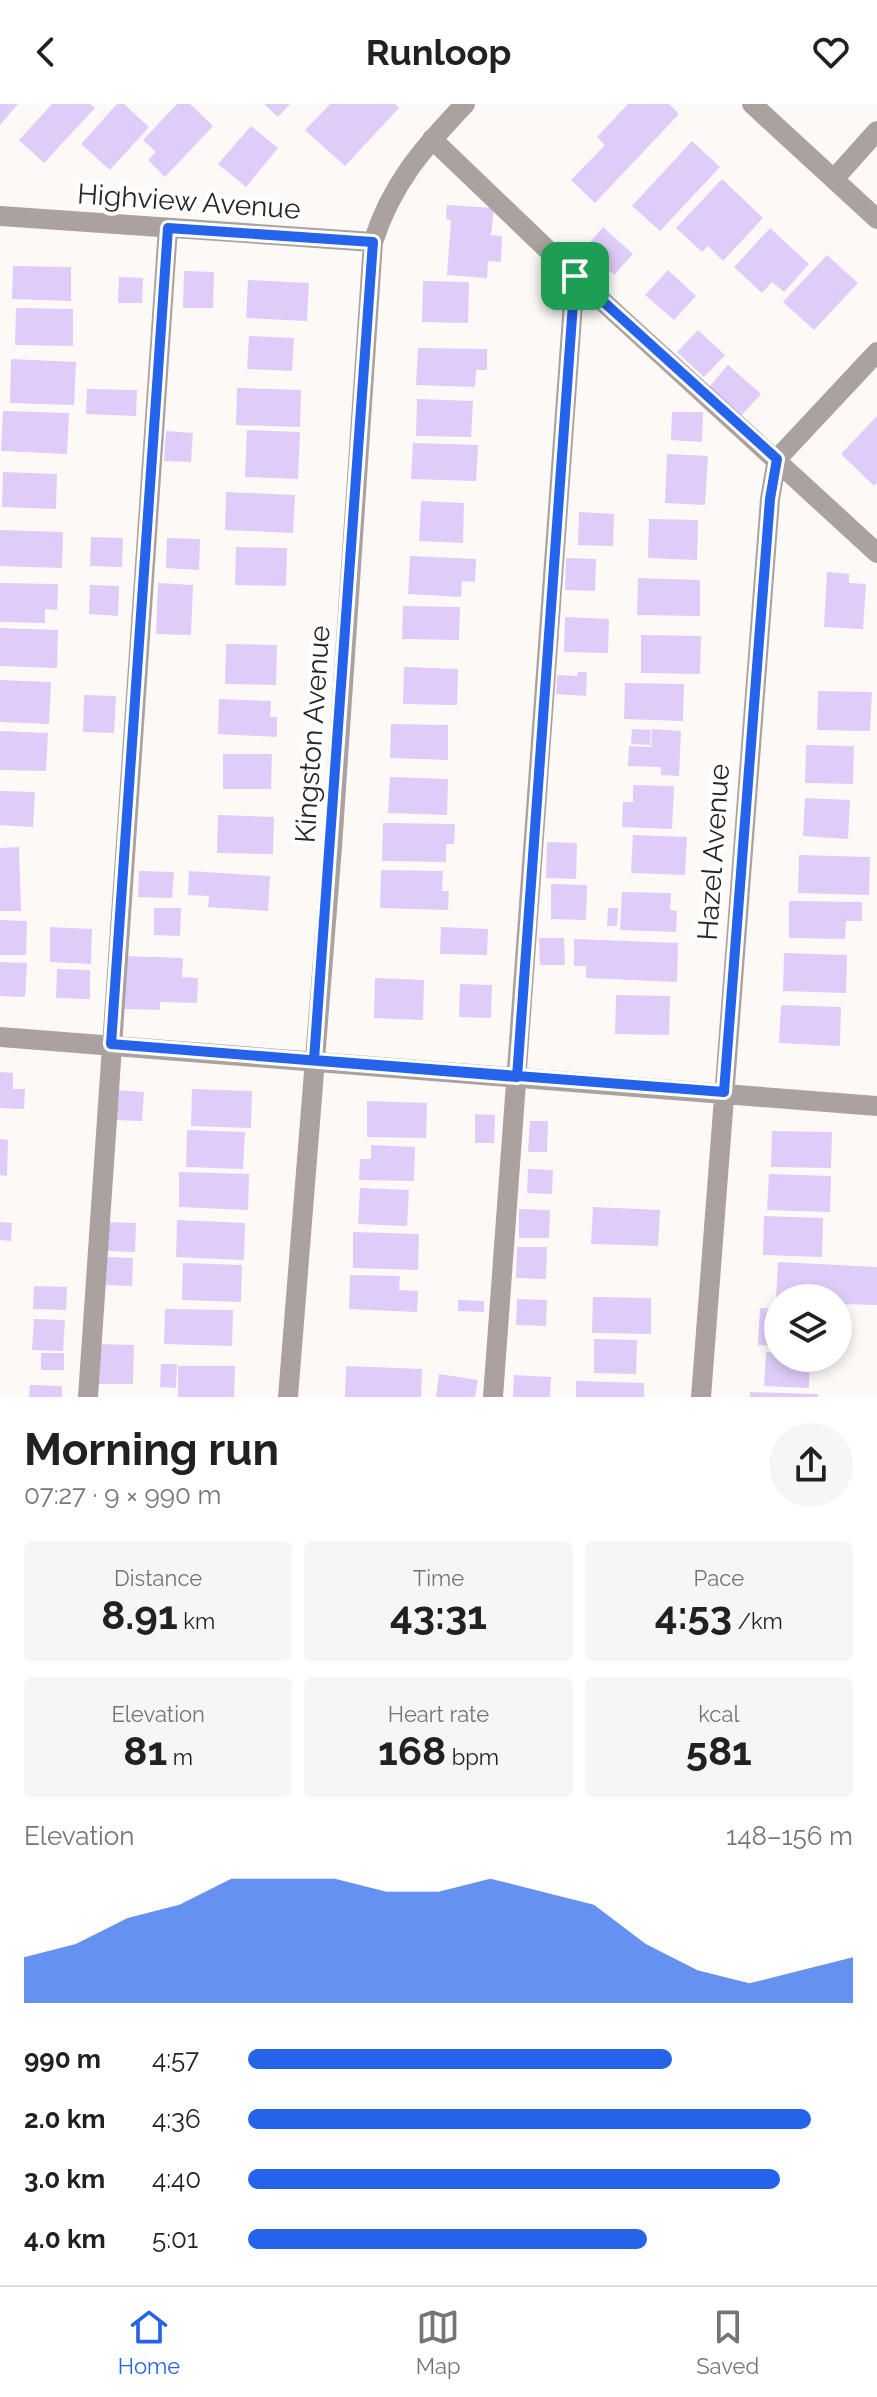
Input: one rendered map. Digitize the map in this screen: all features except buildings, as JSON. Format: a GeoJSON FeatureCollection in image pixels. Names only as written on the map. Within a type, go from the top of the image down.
{"type":"FeatureCollection","features":[{"type":"Feature","properties":{"kind":"street","name":"Kingston Avenue"},"geometry":{"type":"LineString","coordinates":[[288,1397],[373,242],[385,205],[432,139],[465,104]]}},
{"type":"Feature","properties":{"kind":"street"},"geometry":{"type":"LineString","coordinates":[[752,104],[877,219]]}},
{"type":"Feature","properties":{"kind":"street"},"geometry":{"type":"LineString","coordinates":[[834,179],[877,131]]}},
{"type":"Feature","properties":{"kind":"street"},"geometry":{"type":"LineString","coordinates":[[432,139],[575,276],[877,553]]}},
{"type":"Feature","properties":{"kind":"street","name":"Highview Avenue"},"geometry":{"type":"LineString","coordinates":[[0,216],[373,242]]}},
{"type":"Feature","properties":{"kind":"street"},"geometry":{"type":"LineString","coordinates":[[88,1397],[168,228]]}},
{"type":"Feature","properties":{"kind":"street"},"geometry":{"type":"LineString","coordinates":[[493,1397],[575,276]]}},
{"type":"Feature","properties":{"kind":"street"},"geometry":{"type":"LineString","coordinates":[[777,459],[877,352]]}},
{"type":"Feature","properties":{"kind":"street","name":"Hazel Avenue"},"geometry":{"type":"LineString","coordinates":[[701,1397],[768,515],[777,459]]}},
{"type":"Feature","properties":{"kind":"street"},"geometry":{"type":"LineString","coordinates":[[0,1037],[877,1106]]}},
{"type":"Feature","properties":{"kind":"route"},"geometry":{"type":"LineString","coordinates":[[575,276],[517,1077],[111,1044],[168,228],[373,242],[332,847],[314,1060],[517,1077],[724,1092],[770,499],[777,459],[575,276]]}}]}
